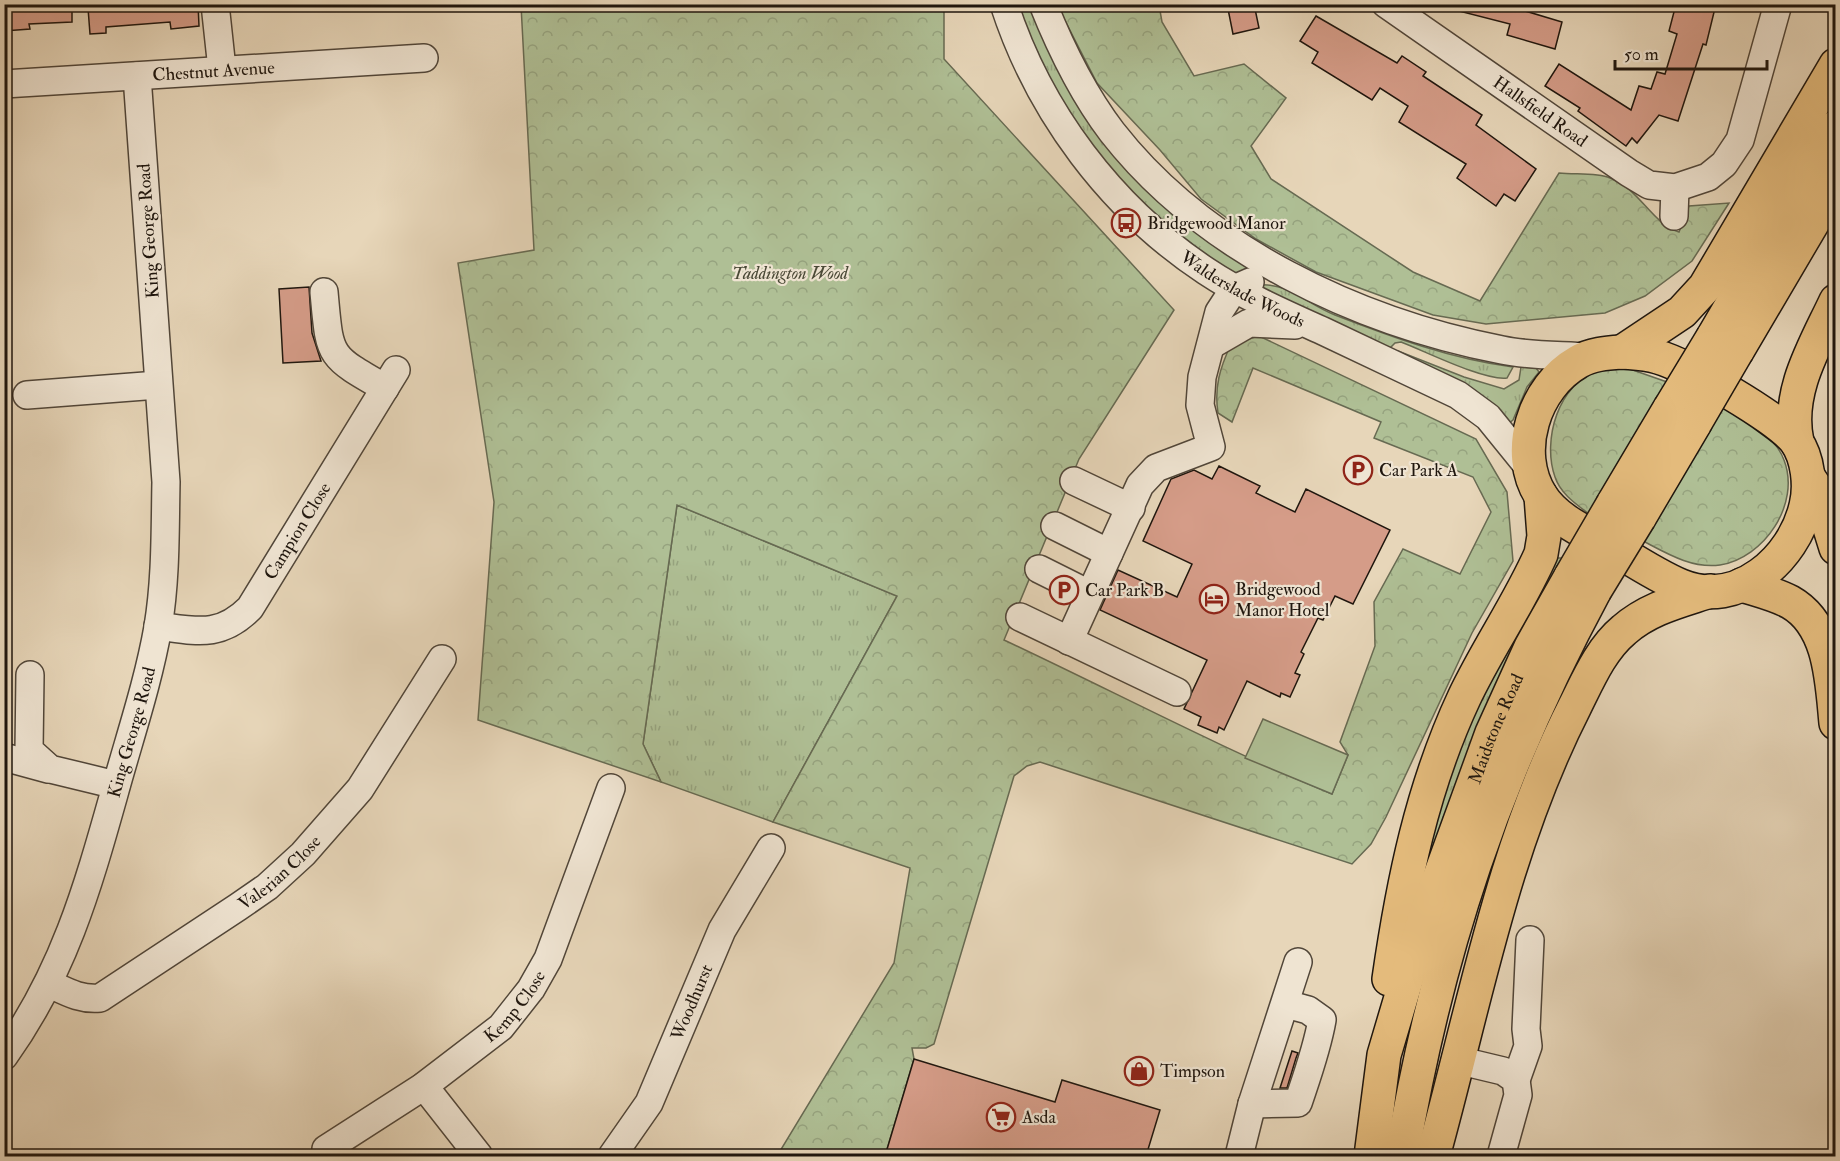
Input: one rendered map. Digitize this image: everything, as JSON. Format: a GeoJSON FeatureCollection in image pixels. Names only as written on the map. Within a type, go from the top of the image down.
{"type":"FeatureCollection","features":[{"type":"Feature","properties":{"kind":"main road"},"geometry":{"type":"LineString","coordinates":[[1622,352],[1682,312],[1705,287],[1836,65]]}},
{"type":"Feature","properties":{"kind":"main road"},"geometry":{"type":"LineString","coordinates":[[1725,344],[1836,127]]}},
{"type":"Feature","properties":{"kind":"main road"},"geometry":{"type":"LineString","coordinates":[[1725,344],[1836,183]]}},
{"type":"Feature","properties":{"kind":"main road"},"geometry":{"type":"LineString","coordinates":[[1836,301],[1796,393],[1794,428],[1808,476],[1819,493],[1836,548]]}},
{"type":"Feature","properties":{"kind":"main road","name":"Maidstone Road"},"geometry":{"type":"LineString","coordinates":[[1371,1156],[1384,1055],[1424,920],[1491,733],[1531,647],[1583,583],[1725,344]]}},
{"type":"Feature","properties":{"kind":"main road"},"geometry":{"type":"LineString","coordinates":[[1384,1055],[1381,1028],[1384,1006],[1404,887],[1421,811],[1440,755],[1464,699],[1541,554],[1544,516],[1536,483],[1530,435],[1538,406],[1561,375],[1588,357],[1622,352],[1657,356],[1675,363],[1760,411],[1780,425],[1797,442]]}},
{"type":"Feature","properties":{"kind":"main road"},"geometry":{"type":"LineString","coordinates":[[1433,1156],[1469,1063],[1480,966],[1521,832],[1545,770],[1593,672],[1622,631],[1640,617],[1661,606],[1727,588],[1769,569],[1788,550],[1806,508],[1808,476]]}},
{"type":"Feature","properties":{"kind":"main road"},"geometry":{"type":"LineString","coordinates":[[1536,483],[1565,520],[1681,586],[1727,588],[1776,595],[1792,603],[1809,617],[1834,663],[1836,723]]}},
{"type":"Feature","properties":{"kind":"main road"},"geometry":{"type":"LineString","coordinates":[[1402,1156],[1414,1086],[1436,989],[1479,844],[1557,661],[1583,583]]}},
{"type":"Feature","properties":{"kind":"street"},"geometry":{"type":"LineString","coordinates":[[215,4],[222,69]]}},
{"type":"Feature","properties":{"kind":"street","name":"Walderslade Woods"},"geometry":{"type":"LineString","coordinates":[[1004,4],[1019,47],[1042,95],[1085,157],[1111,189],[1159,235],[1234,289],[1458,395],[1475,406],[1503,433],[1536,483]]}},
{"type":"Feature","properties":{"kind":"street","name":"Walderslade Woods"},"geometry":{"type":"LineString","coordinates":[[1043,4],[1073,70],[1092,103],[1140,164],[1200,220],[1251,255],[1346,302],[1449,338],[1503,351],[1588,357]]}},
{"type":"Feature","properties":{"kind":"street","name":"Hallsfield Road"},"geometry":{"type":"LineString","coordinates":[[1386,4],[1629,173],[1649,185],[1675,188],[1701,180],[1724,164],[1740,140],[1778,4]]}},
{"type":"Feature","properties":{"kind":"street","name":"Chestnut Avenue"},"geometry":{"type":"LineString","coordinates":[[4,84],[424,58]]}},
{"type":"Feature","properties":{"kind":"street","name":"King George Road"},"geometry":{"type":"LineString","coordinates":[[4,1056],[50,984],[85,897],[149,670],[158,626],[166,494],[137,76]]}},
{"type":"Feature","properties":{"kind":"street"},"geometry":{"type":"LineString","coordinates":[[1674,216],[1675,188]]}},
{"type":"Feature","properties":{"kind":"street"},"geometry":{"type":"LineString","coordinates":[[1069,641],[1140,485],[1156,468],[1211,447],[1202,418],[1199,394],[1219,312],[1234,289],[1282,271]]}},
{"type":"Feature","properties":{"kind":"street","name":"Campion Close"},"geometry":{"type":"LineString","coordinates":[[158,626],[202,631],[223,629],[250,608],[390,379],[342,362],[333,353],[328,342],[324,292]]}},
{"type":"Feature","properties":{"kind":"street"},"geometry":{"type":"LineString","coordinates":[[1211,345],[1249,323],[1308,324]]}},
{"type":"Feature","properties":{"kind":"street"},"geometry":{"type":"LineString","coordinates":[[27,394],[158,385]]}},
{"type":"Feature","properties":{"kind":"street"},"geometry":{"type":"LineString","coordinates":[[1074,482],[1131,508]]}},
{"type":"Feature","properties":{"kind":"street"},"geometry":{"type":"LineString","coordinates":[[1055,526],[1109,553]]}},
{"type":"Feature","properties":{"kind":"street"},"geometry":{"type":"LineString","coordinates":[[1039,569],[1089,594]]}},
{"type":"Feature","properties":{"kind":"street"},"geometry":{"type":"LineString","coordinates":[[1020,617],[1177,692]]}},
{"type":"Feature","properties":{"kind":"street","name":"Valerian Close"},"geometry":{"type":"LineString","coordinates":[[50,984],[73,995],[89,999],[100,998],[274,880],[326,831],[360,789],[442,659]]}},
{"type":"Feature","properties":{"kind":"street"},"geometry":{"type":"LineString","coordinates":[[30,675],[29,750],[50,769]]}},
{"type":"Feature","properties":{"kind":"street"},"geometry":{"type":"LineString","coordinates":[[4,757],[116,784]]}},
{"type":"Feature","properties":{"kind":"street","name":"Kemp Close"},"geometry":{"type":"LineString","coordinates":[[326,1149],[424,1086],[501,1028],[531,989],[548,960],[611,788]]}},
{"type":"Feature","properties":{"kind":"street","name":"Woodhurst"},"geometry":{"type":"LineString","coordinates":[[612,1156],[649,1103],[722,930],[771,848]]}},
{"type":"Feature","properties":{"kind":"street"},"geometry":{"type":"LineString","coordinates":[[1501,1156],[1518,1095],[1516,1080],[1528,1046],[1526,1029],[1530,940]]}},
{"type":"Feature","properties":{"kind":"street"},"geometry":{"type":"LineString","coordinates":[[1239,1156],[1252,1104],[1298,962]]}},
{"type":"Feature","properties":{"kind":"street"},"geometry":{"type":"LineString","coordinates":[[1252,1104],[1298,1103],[1319,1040],[1322,1020],[1308,1011],[1286,1004]]}},
{"type":"Feature","properties":{"kind":"street"},"geometry":{"type":"LineString","coordinates":[[1469,1063],[1503,1071],[1516,1080]]}},
{"type":"Feature","properties":{"kind":"street"},"geometry":{"type":"LineString","coordinates":[[424,1086],[479,1156]]}},
{"type":"Feature","properties":{"kind":"green space","name":"Taddington Wood"},"geometry":{"type":"Polygon","coordinates":[[[521,5],[944,5],[944,59],[1174,310],[1079,459],[1004,640],[1208,739],[1332,794],[1348,755],[1340,742],[1375,646],[1374,602],[1403,549],[1460,574],[1491,512],[1473,477],[1374,438],[1381,422],[1253,368],[1232,422],[1218,413],[1219,378],[1231,344],[1259,336],[1476,439],[1507,492],[1513,561],[1472,633],[1386,817],[1371,844],[1352,864],[1040,762],[1027,766],[1014,776],[934,1044],[926,1048],[912,1048],[914,1059],[885,1156],[777,1156],[894,963],[910,868],[773,822],[897,596],[677,505],[643,744],[661,782],[478,720],[494,502],[458,263],[534,250],[521,5]]]}},
{"type":"Feature","properties":{"kind":"green space"},"geometry":{"type":"Polygon","coordinates":[[[1015,5],[1031,5],[1147,190],[1194,231],[1254,272],[1238,277],[1183,240],[1133,195],[1110,170],[1070,117],[1053,88],[1015,5]]]}},
{"type":"Feature","properties":{"kind":"green space"},"geometry":{"type":"Polygon","coordinates":[[[1057,5],[1159,5],[1162,22],[1194,76],[1244,64],[1286,98],[1251,146],[1271,179],[1413,272],[1480,301],[1559,173],[1598,175],[1610,178],[1630,190],[1669,228],[1679,232],[1689,206],[1729,203],[1692,261],[1645,296],[1605,313],[1486,324],[1433,315],[1316,272],[1256,239],[1201,199],[1160,150],[1097,83],[1057,5]]]}},
{"type":"Feature","properties":{"kind":"green space"},"geometry":{"type":"Polygon","coordinates":[[[1259,285],[1280,287],[1335,315],[1422,346],[1467,359],[1513,367],[1507,378],[1497,378],[1454,364],[1401,342],[1395,343],[1388,350],[1261,291],[1259,285]]]}},
{"type":"Feature","properties":{"kind":"green space"},"geometry":{"type":"Polygon","coordinates":[[[1398,351],[1464,377],[1504,389],[1519,380],[1521,367],[1536,368],[1539,372],[1527,387],[1513,420],[1509,423],[1398,351]]]}},
{"type":"Feature","properties":{"kind":"green space"},"geometry":{"type":"Polygon","coordinates":[[[1627,368],[1667,382],[1589,514],[1569,498],[1557,483],[1551,463],[1552,431],[1564,400],[1573,387],[1585,377],[1602,370],[1627,368]]]}},
{"type":"Feature","properties":{"kind":"green space"},"geometry":{"type":"Polygon","coordinates":[[[1723,407],[1758,429],[1780,451],[1788,477],[1787,494],[1783,511],[1775,526],[1751,552],[1720,565],[1699,565],[1680,559],[1643,541],[1723,407]]]}},
{"type":"Feature","properties":{"kind":"green space"},"geometry":{"type":"Polygon","coordinates":[[[677,505],[897,596],[773,822],[661,782],[643,744],[677,505]]]}},
{"type":"Feature","properties":{"kind":"green space"},"geometry":{"type":"Polygon","coordinates":[[[1551,558],[1563,558],[1423,887],[1430,816],[1454,753],[1551,558]]]}},
{"type":"Feature","properties":{"kind":"green space"},"geometry":{"type":"Polygon","coordinates":[[[1263,719],[1348,755],[1332,794],[1245,758],[1263,719]]]}},
{"type":"Feature","properties":{"kind":"building"},"geometry":{"type":"Polygon","coordinates":[[[4,4],[72,4],[72,22],[29,24],[30,29],[4,31],[4,4]]]}},
{"type":"Feature","properties":{"kind":"building"},"geometry":{"type":"Polygon","coordinates":[[[137,4],[198,4],[199,26],[171,29],[170,22],[106,27],[106,33],[90,34],[88,8],[137,4]]]}},
{"type":"Feature","properties":{"kind":"building"},"geometry":{"type":"Polygon","coordinates":[[[1227,4],[1254,4],[1259,28],[1233,34],[1227,4]]]}},
{"type":"Feature","properties":{"kind":"building"},"geometry":{"type":"Polygon","coordinates":[[[1456,4],[1502,4],[1562,22],[1555,49],[1507,35],[1510,24],[1455,10],[1456,4]]]}},
{"type":"Feature","properties":{"kind":"building"},"geometry":{"type":"Polygon","coordinates":[[[1687,4],[1716,4],[1706,45],[1703,44],[1678,121],[1659,115],[1637,143],[1632,138],[1626,146],[1578,111],[1580,108],[1545,86],[1559,64],[1631,110],[1639,86],[1651,89],[1657,72],[1665,74],[1677,34],[1669,31],[1675,8],[1685,10],[1687,4]]]}},
{"type":"Feature","properties":{"kind":"building"},"geometry":{"type":"Polygon","coordinates":[[[1316,16],[1397,63],[1402,56],[1426,72],[1423,76],[1482,115],[1476,125],[1536,169],[1515,201],[1504,194],[1496,206],[1457,178],[1466,164],[1399,122],[1408,106],[1380,88],[1372,100],[1312,63],[1318,52],[1300,41],[1316,16]]]}},
{"type":"Feature","properties":{"kind":"building"},"geometry":{"type":"Polygon","coordinates":[[[309,287],[312,333],[321,361],[283,363],[279,289],[309,287]]]}},
{"type":"Feature","properties":{"kind":"building","name":"Bridgewood Manor Hotel"},"geometry":{"type":"Polygon","coordinates":[[[1219,466],[1260,486],[1256,493],[1295,512],[1306,489],[1390,530],[1353,604],[1335,596],[1323,620],[1318,618],[1301,652],[1304,654],[1295,673],[1300,675],[1290,697],[1281,693],[1280,697],[1247,681],[1224,730],[1219,727],[1217,733],[1198,725],[1201,717],[1184,709],[1207,660],[1100,610],[1118,570],[1177,597],[1192,564],[1143,541],[1171,479],[1194,470],[1212,479],[1219,466]]]}},
{"type":"Feature","properties":{"kind":"building"},"geometry":{"type":"Polygon","coordinates":[[[1292,1051],[1298,1053],[1287,1088],[1280,1088],[1292,1051]]]}},
{"type":"Feature","properties":{"kind":"building","name":"Asda"},"geometry":{"type":"Polygon","coordinates":[[[914,1059],[1055,1102],[1062,1080],[1160,1110],[1146,1156],[885,1156],[914,1059]]]}},
{"type":"Feature","properties":{"kind":"place","name":"Bridgewood Manor"},"geometry":{"type":"Point","coordinates":[1126,223]}},
{"type":"Feature","properties":{"kind":"place","name":"Car Park A"},"geometry":{"type":"Point","coordinates":[1358,470]}},
{"type":"Feature","properties":{"kind":"place","name":"Car Park B"},"geometry":{"type":"Point","coordinates":[1064,590]}},
{"type":"Feature","properties":{"kind":"place","name":"Bridgewood Manor Hotel"},"geometry":{"type":"Point","coordinates":[1214,599]}},
{"type":"Feature","properties":{"kind":"place","name":"Timpson"},"geometry":{"type":"Point","coordinates":[1139,1071]}},
{"type":"Feature","properties":{"kind":"place","name":"Asda"},"geometry":{"type":"Point","coordinates":[1001,1117]}}]}
